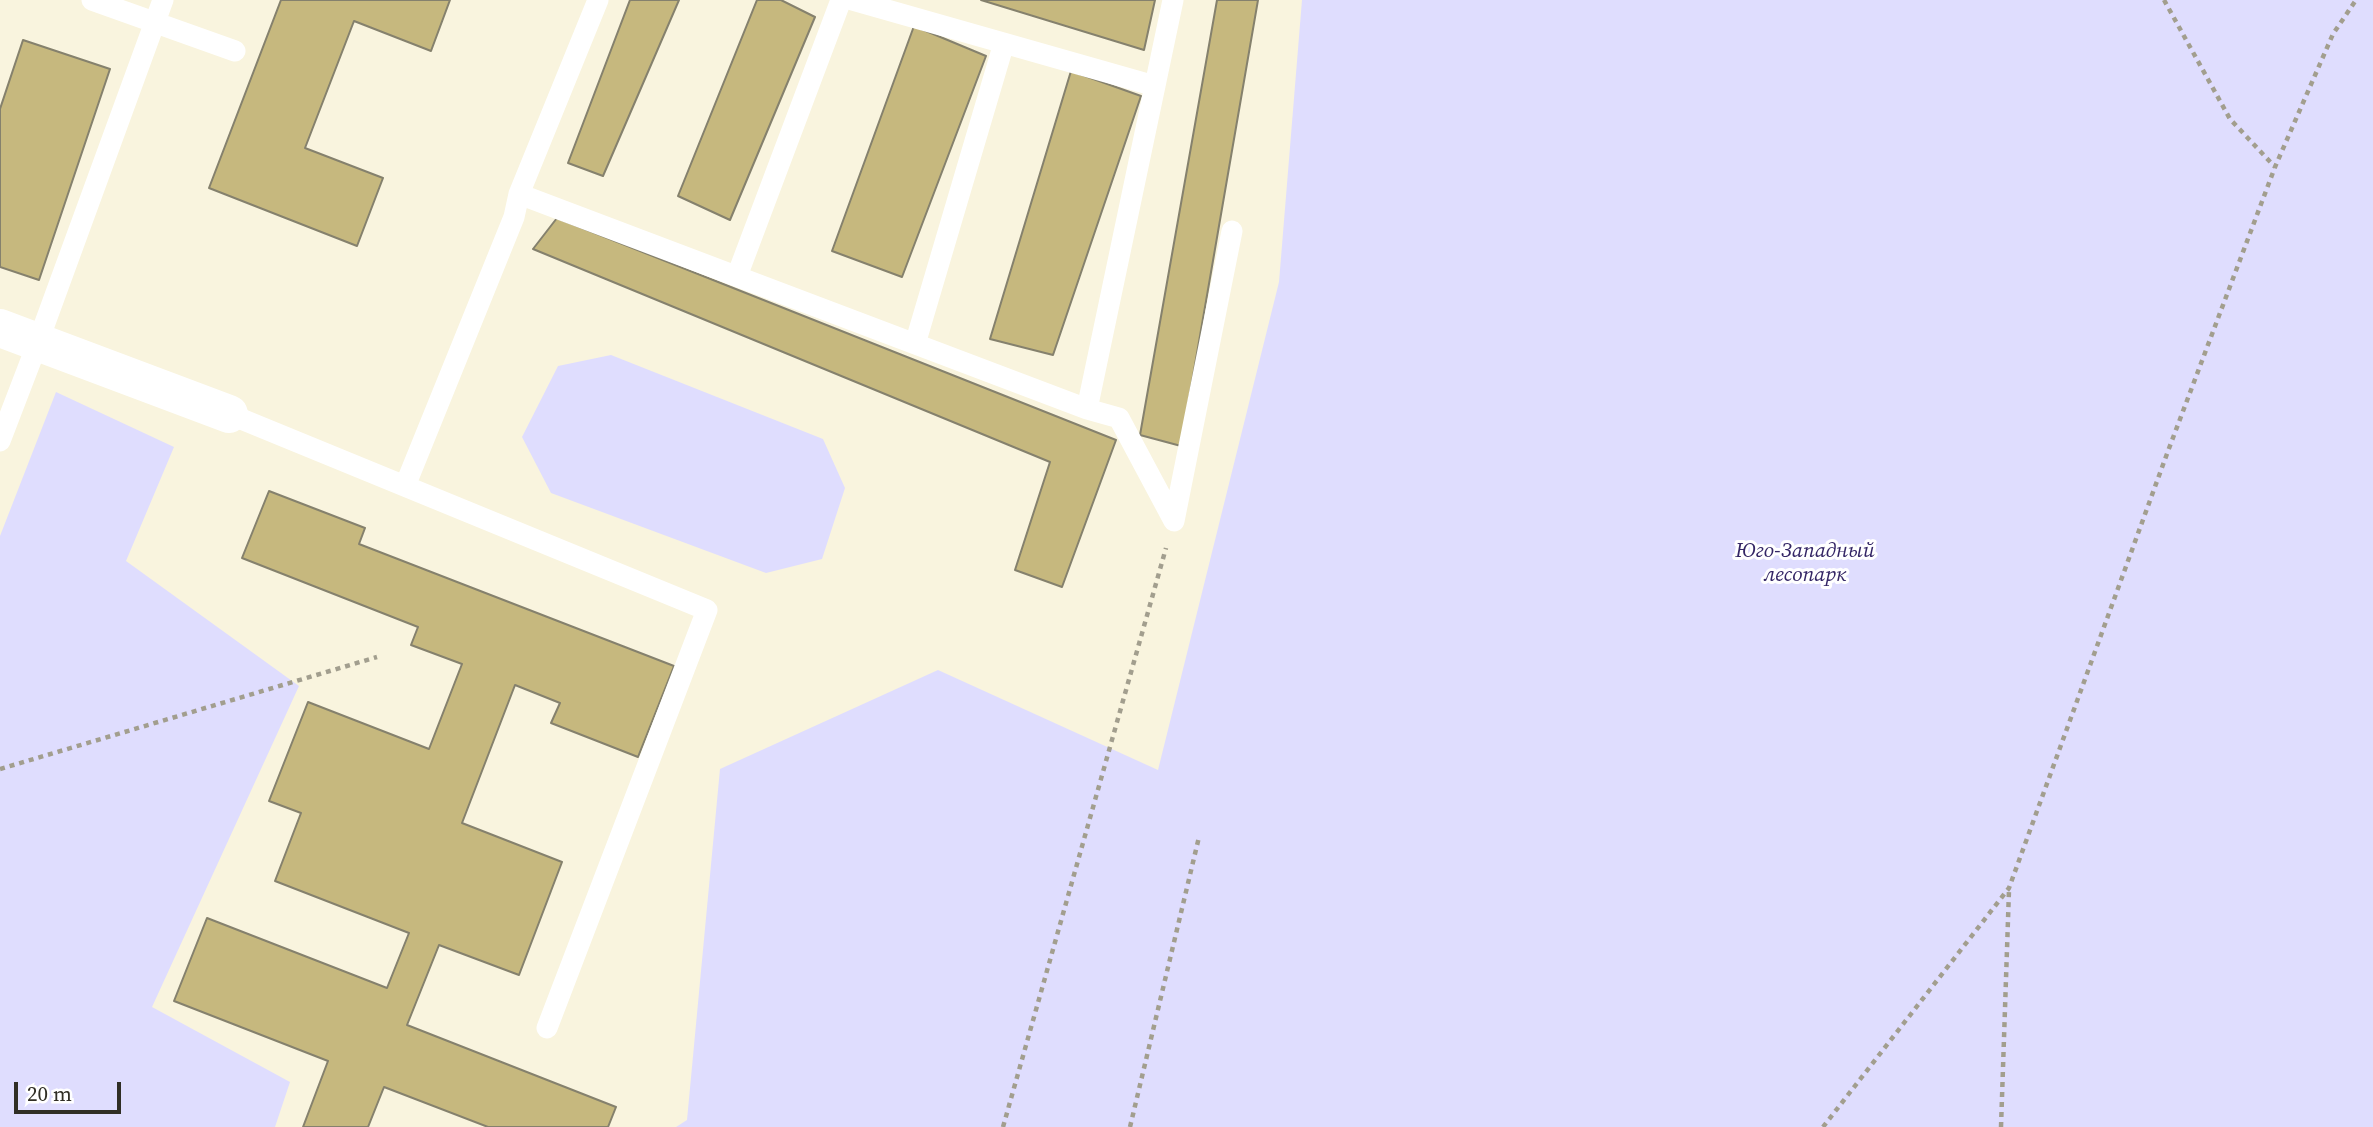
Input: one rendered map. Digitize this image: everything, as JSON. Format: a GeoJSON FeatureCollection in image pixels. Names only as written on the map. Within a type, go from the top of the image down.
{"type":"FeatureCollection","features":[{"type":"Feature","properties":{"kind":"street"},"geometry":{"type":"LineString","coordinates":[[0,328],[229,414]]}},
{"type":"Feature","properties":{"kind":"lane"},"geometry":{"type":"LineString","coordinates":[[92,0],[235,51]]}},
{"type":"Feature","properties":{"kind":"lane"},"geometry":{"type":"LineString","coordinates":[[0,442],[163,0]]}},
{"type":"Feature","properties":{"kind":"lane"},"geometry":{"type":"LineString","coordinates":[[405,486],[598,0]]}},
{"type":"Feature","properties":{"kind":"lane"},"geometry":{"type":"LineString","coordinates":[[737,276],[842,0]]}},
{"type":"Feature","properties":{"kind":"lane"},"geometry":{"type":"LineString","coordinates":[[852,0],[1155,86]]}},
{"type":"Feature","properties":{"kind":"lane"},"geometry":{"type":"LineString","coordinates":[[1087,409],[1173,0]]}},
{"type":"Feature","properties":{"kind":"lane"},"geometry":{"type":"LineString","coordinates":[[915,344],[1004,43]]}},
{"type":"Feature","properties":{"kind":"lane"},"geometry":{"type":"LineString","coordinates":[[519,194],[1087,409],[1119,418],[1174,521]]}},
{"type":"Feature","properties":{"kind":"lane"},"geometry":{"type":"LineString","coordinates":[[1174,521],[1232,231]]}},
{"type":"Feature","properties":{"kind":"lane"},"geometry":{"type":"LineString","coordinates":[[229,414],[707,610],[547,1028]]}},
{"type":"Feature","properties":{"kind":"path"},"geometry":{"type":"LineString","coordinates":[[2164,0],[2230,119],[2275,167]]}},
{"type":"Feature","properties":{"kind":"path"},"geometry":{"type":"LineString","coordinates":[[1823,1127],[2009,888],[2275,167],[2333,34],[2356,0]]}},
{"type":"Feature","properties":{"kind":"path"},"geometry":{"type":"LineString","coordinates":[[1003,1127],[1174,521]]}},
{"type":"Feature","properties":{"kind":"path"},"geometry":{"type":"LineString","coordinates":[[0,769],[377,657]]}},
{"type":"Feature","properties":{"kind":"path"},"geometry":{"type":"LineString","coordinates":[[1130,1127],[1199,837]]}},
{"type":"Feature","properties":{"kind":"path"},"geometry":{"type":"LineString","coordinates":[[2001,1127],[2009,888]]}},
{"type":"Feature","properties":{"kind":"green space","name":"Юго-Западный лесопарк"},"geometry":{"type":"Polygon","coordinates":[[[1302,0],[2373,0],[2373,1127],[676,1127],[687,1120],[720,769],[938,670],[1158,770],[1279,282],[1302,0]]]}},
{"type":"Feature","properties":{"kind":"green space"},"geometry":{"type":"Polygon","coordinates":[[[611,355],[823,439],[845,488],[822,559],[766,573],[551,493],[522,437],[558,366],[611,355]]]}},
{"type":"Feature","properties":{"kind":"green space"},"geometry":{"type":"Polygon","coordinates":[[[56,392],[174,447],[126,561],[299,686],[152,1007],[290,1082],[275,1127],[0,1127],[0,536],[56,392]]]}},
{"type":"Feature","properties":{"kind":"building"},"geometry":{"type":"Polygon","coordinates":[[[281,0],[450,0],[431,51],[354,21],[305,148],[383,178],[357,246],[209,188],[281,0]]]}},
{"type":"Feature","properties":{"kind":"building"},"geometry":{"type":"Polygon","coordinates":[[[630,0],[679,0],[603,176],[568,163],[630,0]]]}},
{"type":"Feature","properties":{"kind":"building"},"geometry":{"type":"Polygon","coordinates":[[[757,0],[781,0],[815,17],[730,220],[678,196],[757,0]]]}},
{"type":"Feature","properties":{"kind":"building"},"geometry":{"type":"Polygon","coordinates":[[[981,0],[1155,0],[1144,50],[981,0]]]}},
{"type":"Feature","properties":{"kind":"building"},"geometry":{"type":"Polygon","coordinates":[[[1217,0],[1258,0],[1181,446],[1140,435],[1217,0]]]}},
{"type":"Feature","properties":{"kind":"building"},"geometry":{"type":"Polygon","coordinates":[[[914,26],[986,56],[902,277],[832,251],[914,26]]]}},
{"type":"Feature","properties":{"kind":"building"},"geometry":{"type":"Polygon","coordinates":[[[23,40],[110,69],[39,280],[0,267],[0,109],[23,40]]]}},
{"type":"Feature","properties":{"kind":"building"},"geometry":{"type":"Polygon","coordinates":[[[1071,71],[1141,96],[1053,355],[990,339],[1071,71]]]}},
{"type":"Feature","properties":{"kind":"building"},"geometry":{"type":"Polygon","coordinates":[[[557,218],[1116,440],[1062,587],[1015,570],[1050,462],[533,249],[557,218]]]}},
{"type":"Feature","properties":{"kind":"building"},"geometry":{"type":"Polygon","coordinates":[[[269,491],[365,528],[359,544],[674,666],[638,757],[551,723],[560,703],[515,685],[462,823],[562,862],[519,975],[439,945],[407,1025],[616,1107],[608,1127],[488,1127],[384,1087],[368,1127],[303,1127],[328,1061],[174,1001],[207,918],[387,988],[409,933],[275,881],[301,813],[269,801],[308,702],[429,749],[462,664],[411,645],[418,627],[242,558],[269,491]]]}}]}
